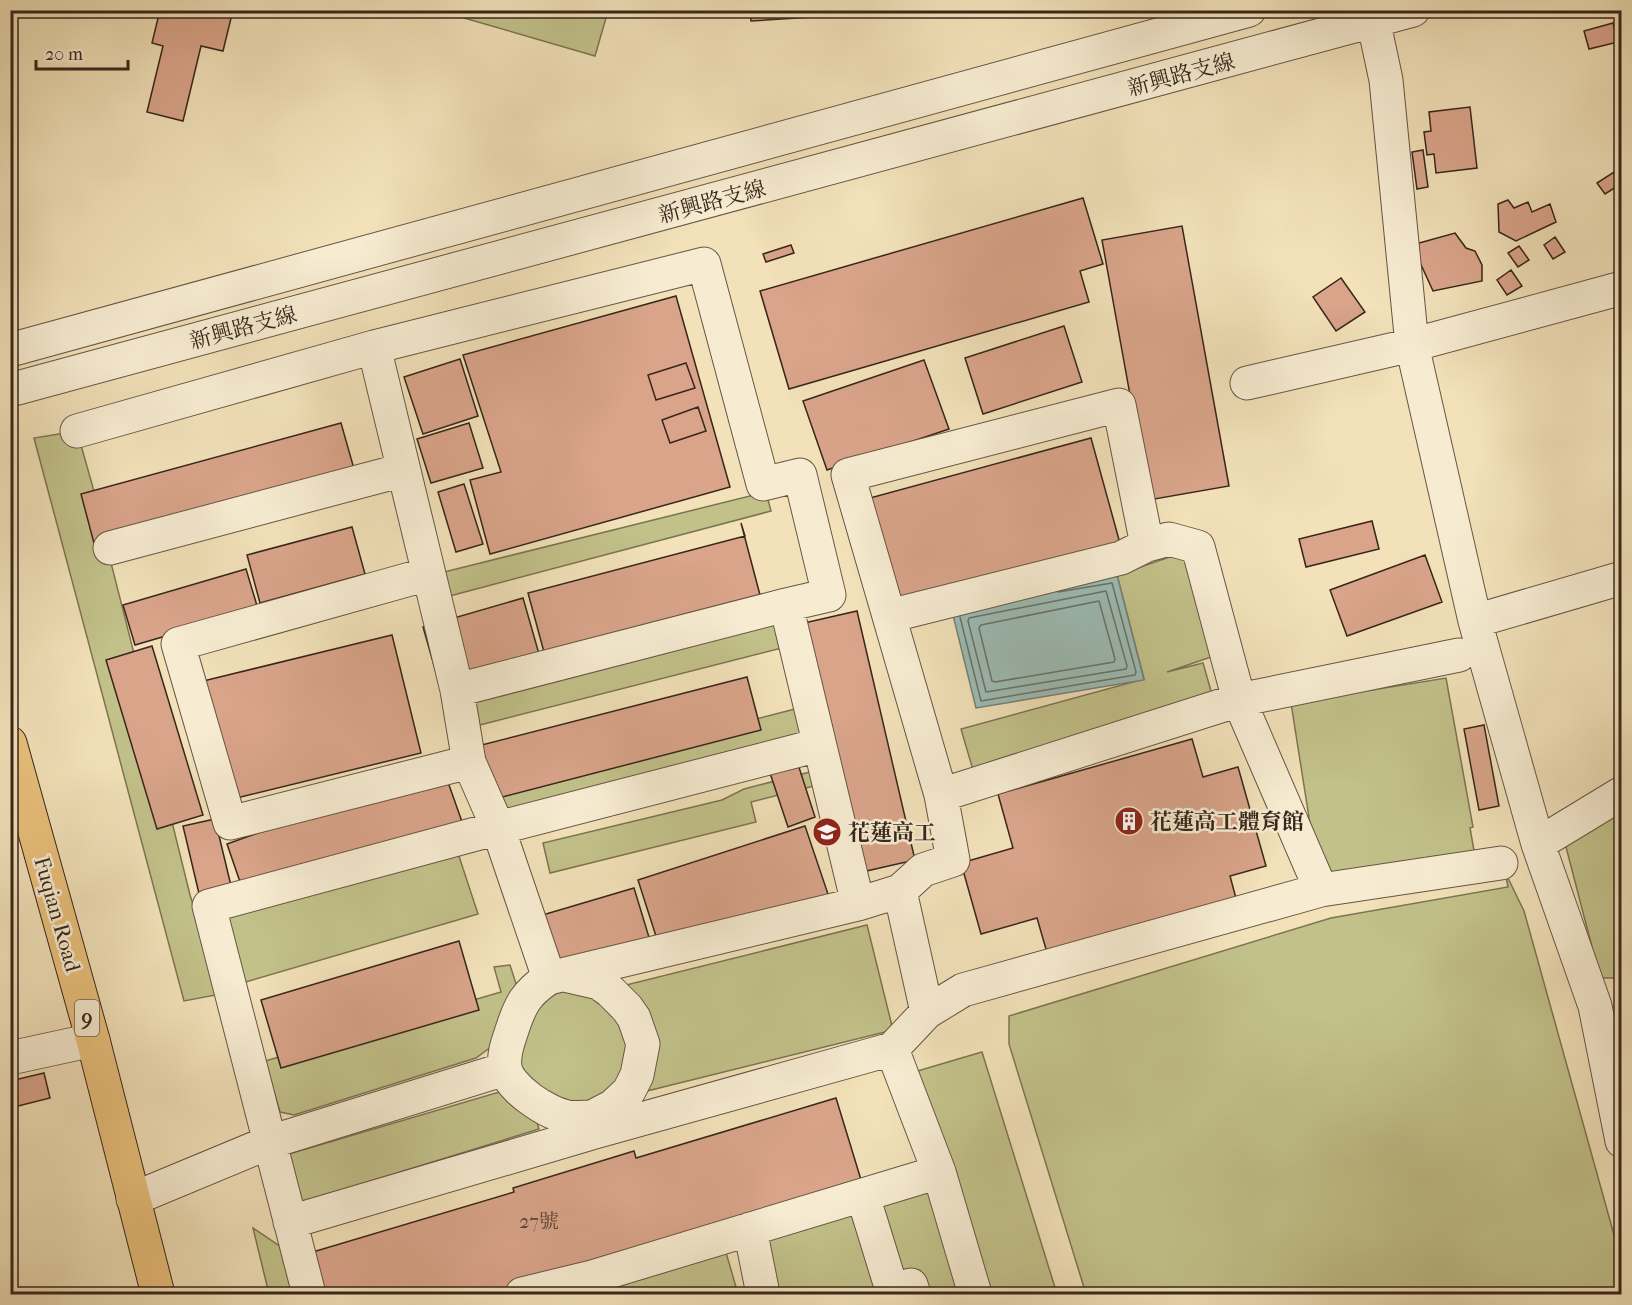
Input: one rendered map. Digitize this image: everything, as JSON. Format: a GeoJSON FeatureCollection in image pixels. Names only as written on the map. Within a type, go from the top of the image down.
{"type":"FeatureCollection","features":[{"type":"Feature","properties":{"kind":"main road","name":"Fuqian Road"},"geometry":{"type":"LineString","coordinates":[[10,743],[93,1040],[158,1294]]}},
{"type":"Feature","properties":{"kind":"street","name":"新興路支線"},"geometry":{"type":"LineString","coordinates":[[10,350],[1250,10]]}},
{"type":"Feature","properties":{"kind":"street","name":"新興路支線"},"geometry":{"type":"LineString","coordinates":[[10,390],[1372,16],[1413,10]]}},
{"type":"Feature","properties":{"kind":"street"},"geometry":{"type":"LineString","coordinates":[[1372,16],[1386,80],[1413,345],[1475,621],[1538,844],[1608,1004],[1622,1142]]}},
{"type":"Feature","properties":{"kind":"street"},"geometry":{"type":"LineString","coordinates":[[77,431],[374,347],[704,264],[763,484],[800,475],[829,595],[457,690]]}},
{"type":"Feature","properties":{"kind":"street"},"geometry":{"type":"LineString","coordinates":[[1247,383],[1413,345],[1622,288]]}},
{"type":"Feature","properties":{"kind":"street"},"geometry":{"type":"LineString","coordinates":[[374,347],[457,690],[469,762],[498,828],[555,977]]}},
{"type":"Feature","properties":{"kind":"street"},"geometry":{"type":"LineString","coordinates":[[593,1124],[541,1107],[520,1090],[505,1069],[505,1052],[520,1007],[527,995],[555,977],[858,904],[900,891],[923,870],[953,860],[941,795],[848,475],[1119,405],[1147,545]]}},
{"type":"Feature","properties":{"kind":"street"},"geometry":{"type":"LineString","coordinates":[[110,548],[403,470]]}},
{"type":"Feature","properties":{"kind":"street"},"geometry":{"type":"LineString","coordinates":[[888,616],[1121,558],[1147,545],[1169,539],[1198,547],[1239,700],[1321,890]]}},
{"type":"Feature","properties":{"kind":"street"},"geometry":{"type":"LineString","coordinates":[[428,574],[177,644],[230,823],[469,762]]}},
{"type":"Feature","properties":{"kind":"street"},"geometry":{"type":"LineString","coordinates":[[1475,621],[1622,578]]}},
{"type":"Feature","properties":{"kind":"street"},"geometry":{"type":"LineString","coordinates":[[786,605],[858,904]]}},
{"type":"Feature","properties":{"kind":"street"},"geometry":{"type":"LineString","coordinates":[[941,795],[1239,700],[1459,655]]}},
{"type":"Feature","properties":{"kind":"street"},"geometry":{"type":"LineString","coordinates":[[309,1294],[209,906],[819,745]]}},
{"type":"Feature","properties":{"kind":"street"},"geometry":{"type":"LineString","coordinates":[[1538,844],[1622,793]]}},
{"type":"Feature","properties":{"kind":"street"},"geometry":{"type":"LineString","coordinates":[[290,1222],[593,1124],[892,1049],[927,1012],[963,990],[1321,890],[1501,863]]}},
{"type":"Feature","properties":{"kind":"street"},"geometry":{"type":"LineString","coordinates":[[900,891],[927,1012]]}},
{"type":"Feature","properties":{"kind":"street"},"geometry":{"type":"LineString","coordinates":[[555,977],[599,983],[610,991],[634,1018],[643,1044],[637,1075],[629,1091],[593,1124]]}},
{"type":"Feature","properties":{"kind":"street"},"geometry":{"type":"LineString","coordinates":[[10,1058],[93,1040]]}},
{"type":"Feature","properties":{"kind":"street"},"geometry":{"type":"LineString","coordinates":[[892,1049],[939,1172],[975,1294]]}},
{"type":"Feature","properties":{"kind":"street"},"geometry":{"type":"LineString","coordinates":[[132,1198],[270,1142],[505,1069]]}},
{"type":"Feature","properties":{"kind":"street"},"geometry":{"type":"LineString","coordinates":[[522,1294],[595,1286],[750,1229],[939,1172]]}},
{"type":"Feature","properties":{"kind":"street"},"geometry":{"type":"LineString","coordinates":[[863,1196],[891,1290],[911,1284],[914,1294]]}},
{"type":"Feature","properties":{"kind":"street"},"geometry":{"type":"LineString","coordinates":[[750,1229],[763,1294]]}},
{"type":"Feature","properties":{"kind":"shaded area"},"geometry":{"type":"Polygon","coordinates":[[[466,10],[608,11],[595,56],[464,18],[466,10]]]}},
{"type":"Feature","properties":{"kind":"shaded area"},"geometry":{"type":"Polygon","coordinates":[[[77,431],[110,548],[111,563],[173,807],[171,818],[190,895],[221,994],[184,1001],[34,438],[77,431]]]}},
{"type":"Feature","properties":{"kind":"shaded area"},"geometry":{"type":"Polygon","coordinates":[[[766,492],[771,511],[442,598],[436,574],[766,492]]]}},
{"type":"Feature","properties":{"kind":"shaded area"},"geometry":{"type":"Polygon","coordinates":[[[1184,552],[1211,657],[1167,672],[1203,663],[1215,705],[973,770],[961,729],[1144,679],[1117,575],[1184,552]]]}},
{"type":"Feature","properties":{"kind":"shaded area"},"geometry":{"type":"Polygon","coordinates":[[[775,619],[782,648],[476,726],[469,697],[775,619]]]}},
{"type":"Feature","properties":{"kind":"shaded area"},"geometry":{"type":"Polygon","coordinates":[[[1446,678],[1473,827],[1470,828],[1475,856],[1319,881],[1291,703],[1446,678]]]}},
{"type":"Feature","properties":{"kind":"shaded area"},"geometry":{"type":"Polygon","coordinates":[[[799,708],[812,747],[498,828],[504,784],[799,708]]]}},
{"type":"Feature","properties":{"kind":"shaded area"},"geometry":{"type":"Polygon","coordinates":[[[810,772],[814,786],[751,802],[756,822],[550,873],[543,843],[722,800],[744,789],[810,772]]]}},
{"type":"Feature","properties":{"kind":"shaded area"},"geometry":{"type":"Polygon","coordinates":[[[1621,811],[1621,978],[1600,978],[1565,843],[1621,811]]]}},
{"type":"Feature","properties":{"kind":"shaded area"},"geometry":{"type":"Polygon","coordinates":[[[454,841],[478,914],[242,983],[219,904],[454,841]]]}},
{"type":"Feature","properties":{"kind":"shaded area"},"geometry":{"type":"Polygon","coordinates":[[[1505,872],[1524,911],[1621,1260],[1621,1294],[1086,1294],[1009,1044],[1009,1016],[1331,918],[1508,887],[1505,872]]]}},
{"type":"Feature","properties":{"kind":"shaded area"},"geometry":{"type":"Polygon","coordinates":[[[867,925],[893,1030],[643,1092],[614,988],[867,925]]]}},
{"type":"Feature","properties":{"kind":"shaded area"},"geometry":{"type":"Polygon","coordinates":[[[510,965],[518,990],[499,1041],[476,1058],[294,1115],[280,1112],[265,1061],[501,992],[494,967],[510,965]]]}},
{"type":"Feature","properties":{"kind":"shaded area"},"geometry":{"type":"Polygon","coordinates":[[[564,991],[602,998],[634,1047],[606,1100],[548,1103],[515,1060],[520,1024],[546,997],[564,991]]]}},
{"type":"Feature","properties":{"kind":"shaded area"},"geometry":{"type":"Polygon","coordinates":[[[982,1052],[1057,1294],[981,1294],[914,1072],[982,1052]]]}},
{"type":"Feature","properties":{"kind":"shaded area"},"geometry":{"type":"Polygon","coordinates":[[[506,1090],[534,1112],[539,1129],[297,1204],[282,1156],[506,1090]]]}},
{"type":"Feature","properties":{"kind":"shaded area"},"geometry":{"type":"Polygon","coordinates":[[[937,1186],[969,1294],[920,1294],[895,1284],[871,1205],[937,1186]]]}},
{"type":"Feature","properties":{"kind":"shaded area"},"geometry":{"type":"Polygon","coordinates":[[[861,1206],[887,1294],[770,1294],[756,1237],[861,1206]]]}},
{"type":"Feature","properties":{"kind":"shaded area"},"geometry":{"type":"Polygon","coordinates":[[[253,1228],[287,1251],[312,1294],[269,1294],[253,1228]]]}},
{"type":"Feature","properties":{"kind":"shaded area"},"geometry":{"type":"Polygon","coordinates":[[[725,1249],[738,1294],[606,1294],[603,1284],[725,1249]]]}},
{"type":"Feature","properties":{"kind":"water"},"geometry":{"type":"Polygon","coordinates":[[[1117,575],[1144,680],[976,708],[951,607],[1117,575]]]}},
{"type":"Feature","properties":{"kind":"building"},"geometry":{"type":"Polygon","coordinates":[[[160,10],[233,10],[223,51],[201,46],[183,121],[147,112],[163,46],[152,43],[160,10]]]}},
{"type":"Feature","properties":{"kind":"building"},"geometry":{"type":"Polygon","coordinates":[[[750,10],[828,10],[828,16],[751,21],[750,10]]]}},
{"type":"Feature","properties":{"kind":"building"},"geometry":{"type":"Polygon","coordinates":[[[1613,23],[1618,42],[1589,49],[1584,31],[1613,23]]]}},
{"type":"Feature","properties":{"kind":"building"},"geometry":{"type":"Polygon","coordinates":[[[1470,107],[1477,168],[1436,173],[1434,154],[1427,155],[1424,132],[1431,131],[1429,112],[1470,107]]]}},
{"type":"Feature","properties":{"kind":"building"},"geometry":{"type":"Polygon","coordinates":[[[1423,150],[1428,187],[1417,189],[1412,152],[1423,150]]]}},
{"type":"Feature","properties":{"kind":"building"},"geometry":{"type":"Polygon","coordinates":[[[1614,172],[1621,184],[1605,194],[1597,183],[1614,172]]]}},
{"type":"Feature","properties":{"kind":"building"},"geometry":{"type":"Polygon","coordinates":[[[1083,198],[1103,264],[1080,271],[1089,302],[789,389],[760,291],[1083,198]]]}},
{"type":"Feature","properties":{"kind":"building"},"geometry":{"type":"Polygon","coordinates":[[[1508,200],[1514,208],[1528,202],[1532,212],[1550,204],[1556,222],[1516,241],[1499,232],[1498,204],[1508,200]]]}},
{"type":"Feature","properties":{"kind":"building"},"geometry":{"type":"Polygon","coordinates":[[[1182,226],[1229,486],[1149,500],[1102,240],[1182,226]]]}},
{"type":"Feature","properties":{"kind":"building"},"geometry":{"type":"Polygon","coordinates":[[[1455,233],[1466,248],[1475,251],[1482,265],[1482,281],[1433,291],[1412,245],[1455,233]]]}},
{"type":"Feature","properties":{"kind":"building"},"geometry":{"type":"Polygon","coordinates":[[[1555,237],[1565,252],[1553,259],[1544,245],[1555,237]]]}},
{"type":"Feature","properties":{"kind":"building"},"geometry":{"type":"Polygon","coordinates":[[[791,245],[794,253],[766,262],[763,254],[791,245]]]}},
{"type":"Feature","properties":{"kind":"building"},"geometry":{"type":"Polygon","coordinates":[[[1519,246],[1529,260],[1518,267],[1508,253],[1519,246]]]}},
{"type":"Feature","properties":{"kind":"building"},"geometry":{"type":"Polygon","coordinates":[[[1511,270],[1522,286],[1507,295],[1497,280],[1511,270]]]}},
{"type":"Feature","properties":{"kind":"building"},"geometry":{"type":"Polygon","coordinates":[[[1341,278],[1365,312],[1336,331],[1313,297],[1341,278]]]}},
{"type":"Feature","properties":{"kind":"building"},"geometry":{"type":"Polygon","coordinates":[[[676,296],[730,487],[490,554],[470,480],[501,472],[463,355],[676,296]],[[686,363],[648,375],[656,400],[695,388],[686,363]],[[698,407],[662,420],[670,443],[706,431],[698,407]]]}},
{"type":"Feature","properties":{"kind":"building"},"geometry":{"type":"Polygon","coordinates":[[[1064,326],[1082,382],[983,414],[965,358],[1064,326]]]}},
{"type":"Feature","properties":{"kind":"building"},"geometry":{"type":"Polygon","coordinates":[[[460,359],[478,416],[423,434],[404,377],[460,359]]]}},
{"type":"Feature","properties":{"kind":"building"},"geometry":{"type":"Polygon","coordinates":[[[924,360],[949,429],[827,470],[803,401],[924,360]]]}},
{"type":"Feature","properties":{"kind":"building"},"geometry":{"type":"Polygon","coordinates":[[[686,363],[695,388],[656,400],[648,375],[686,363]]]}},
{"type":"Feature","properties":{"kind":"building"},"geometry":{"type":"Polygon","coordinates":[[[698,407],[706,431],[670,443],[662,420],[698,407]]]}},
{"type":"Feature","properties":{"kind":"building"},"geometry":{"type":"Polygon","coordinates":[[[341,423],[356,476],[95,547],[81,494],[341,423]]]}},
{"type":"Feature","properties":{"kind":"building"},"geometry":{"type":"Polygon","coordinates":[[[469,423],[483,468],[431,483],[417,439],[469,423]]]}},
{"type":"Feature","properties":{"kind":"building"},"geometry":{"type":"Polygon","coordinates":[[[1091,438],[1121,547],[878,613],[848,504],[1091,438]]]}},
{"type":"Feature","properties":{"kind":"building"},"geometry":{"type":"Polygon","coordinates":[[[464,484],[483,544],[456,552],[438,492],[464,484]]]}},
{"type":"Feature","properties":{"kind":"building"},"geometry":{"type":"Polygon","coordinates":[[[1372,521],[1379,549],[1306,567],[1299,539],[1372,521]]]}},
{"type":"Feature","properties":{"kind":"building"},"geometry":{"type":"Polygon","coordinates":[[[352,527],[365,574],[260,603],[247,555],[352,527]]]}},
{"type":"Feature","properties":{"kind":"building"},"geometry":{"type":"Polygon","coordinates":[[[744,536],[760,595],[544,652],[528,593],[744,536]]]}},
{"type":"Feature","properties":{"kind":"building"},"geometry":{"type":"Polygon","coordinates":[[[1425,555],[1442,602],[1347,636],[1330,590],[1425,555]]]}},
{"type":"Feature","properties":{"kind":"building"},"geometry":{"type":"Polygon","coordinates":[[[246,569],[258,609],[135,645],[123,605],[246,569]]]}},
{"type":"Feature","properties":{"kind":"building"},"geometry":{"type":"Polygon","coordinates":[[[523,598],[539,654],[439,683],[423,627],[523,598]]]}},
{"type":"Feature","properties":{"kind":"building"},"geometry":{"type":"Polygon","coordinates":[[[857,611],[915,860],[862,872],[804,623],[857,611]]]}},
{"type":"Feature","properties":{"kind":"building"},"geometry":{"type":"Polygon","coordinates":[[[392,635],[421,753],[224,801],[195,683],[392,635]]]}},
{"type":"Feature","properties":{"kind":"building"},"geometry":{"type":"Polygon","coordinates":[[[152,646],[203,815],[157,829],[106,660],[152,646]]]}},
{"type":"Feature","properties":{"kind":"building"},"geometry":{"type":"Polygon","coordinates":[[[747,677],[761,730],[475,804],[462,750],[747,677]]]}},
{"type":"Feature","properties":{"kind":"building"},"geometry":{"type":"Polygon","coordinates":[[[1484,725],[1499,806],[1479,810],[1464,729],[1484,725]]]}},
{"type":"Feature","properties":{"kind":"building","name":"花蓮高工體育館"},"geometry":{"type":"Polygon","coordinates":[[[1192,739],[1203,777],[1238,767],[1266,866],[1230,876],[1237,902],[1048,956],[1037,918],[981,934],[961,863],[1013,848],[998,794],[1192,739]]]}},
{"type":"Feature","properties":{"kind":"building"},"geometry":{"type":"Polygon","coordinates":[[[796,758],[815,817],[788,827],[768,767],[796,758]]]}},
{"type":"Feature","properties":{"kind":"building"},"geometry":{"type":"Polygon","coordinates":[[[443,768],[466,833],[249,908],[227,844],[443,768]]]}},
{"type":"Feature","properties":{"kind":"building"},"geometry":{"type":"Polygon","coordinates":[[[215,819],[233,894],[201,902],[183,826],[215,819]]]}},
{"type":"Feature","properties":{"kind":"building"},"geometry":{"type":"Polygon","coordinates":[[[805,826],[831,903],[663,958],[638,880],[805,826]]]}},
{"type":"Feature","properties":{"kind":"building"},"geometry":{"type":"Polygon","coordinates":[[[634,888],[655,957],[550,989],[529,919],[634,888]]]}},
{"type":"Feature","properties":{"kind":"building"},"geometry":{"type":"Polygon","coordinates":[[[459,941],[479,1010],[281,1068],[261,1000],[459,941]]]}},
{"type":"Feature","properties":{"kind":"building"},"geometry":{"type":"Polygon","coordinates":[[[44,1073],[50,1098],[10,1108],[10,1081],[44,1073]]]}},
{"type":"Feature","properties":{"kind":"building"},"geometry":{"type":"Polygon","coordinates":[[[836,1098],[862,1183],[493,1294],[318,1294],[306,1254],[514,1192],[513,1188],[634,1151],[636,1158],[836,1098]]]}},
{"type":"Feature","properties":{"kind":"place","name":"花蓮高工體育館"},"geometry":{"type":"Point","coordinates":[1129,821]}},
{"type":"Feature","properties":{"kind":"place","name":"花蓮高工"},"geometry":{"type":"Point","coordinates":[827,832]}}]}
